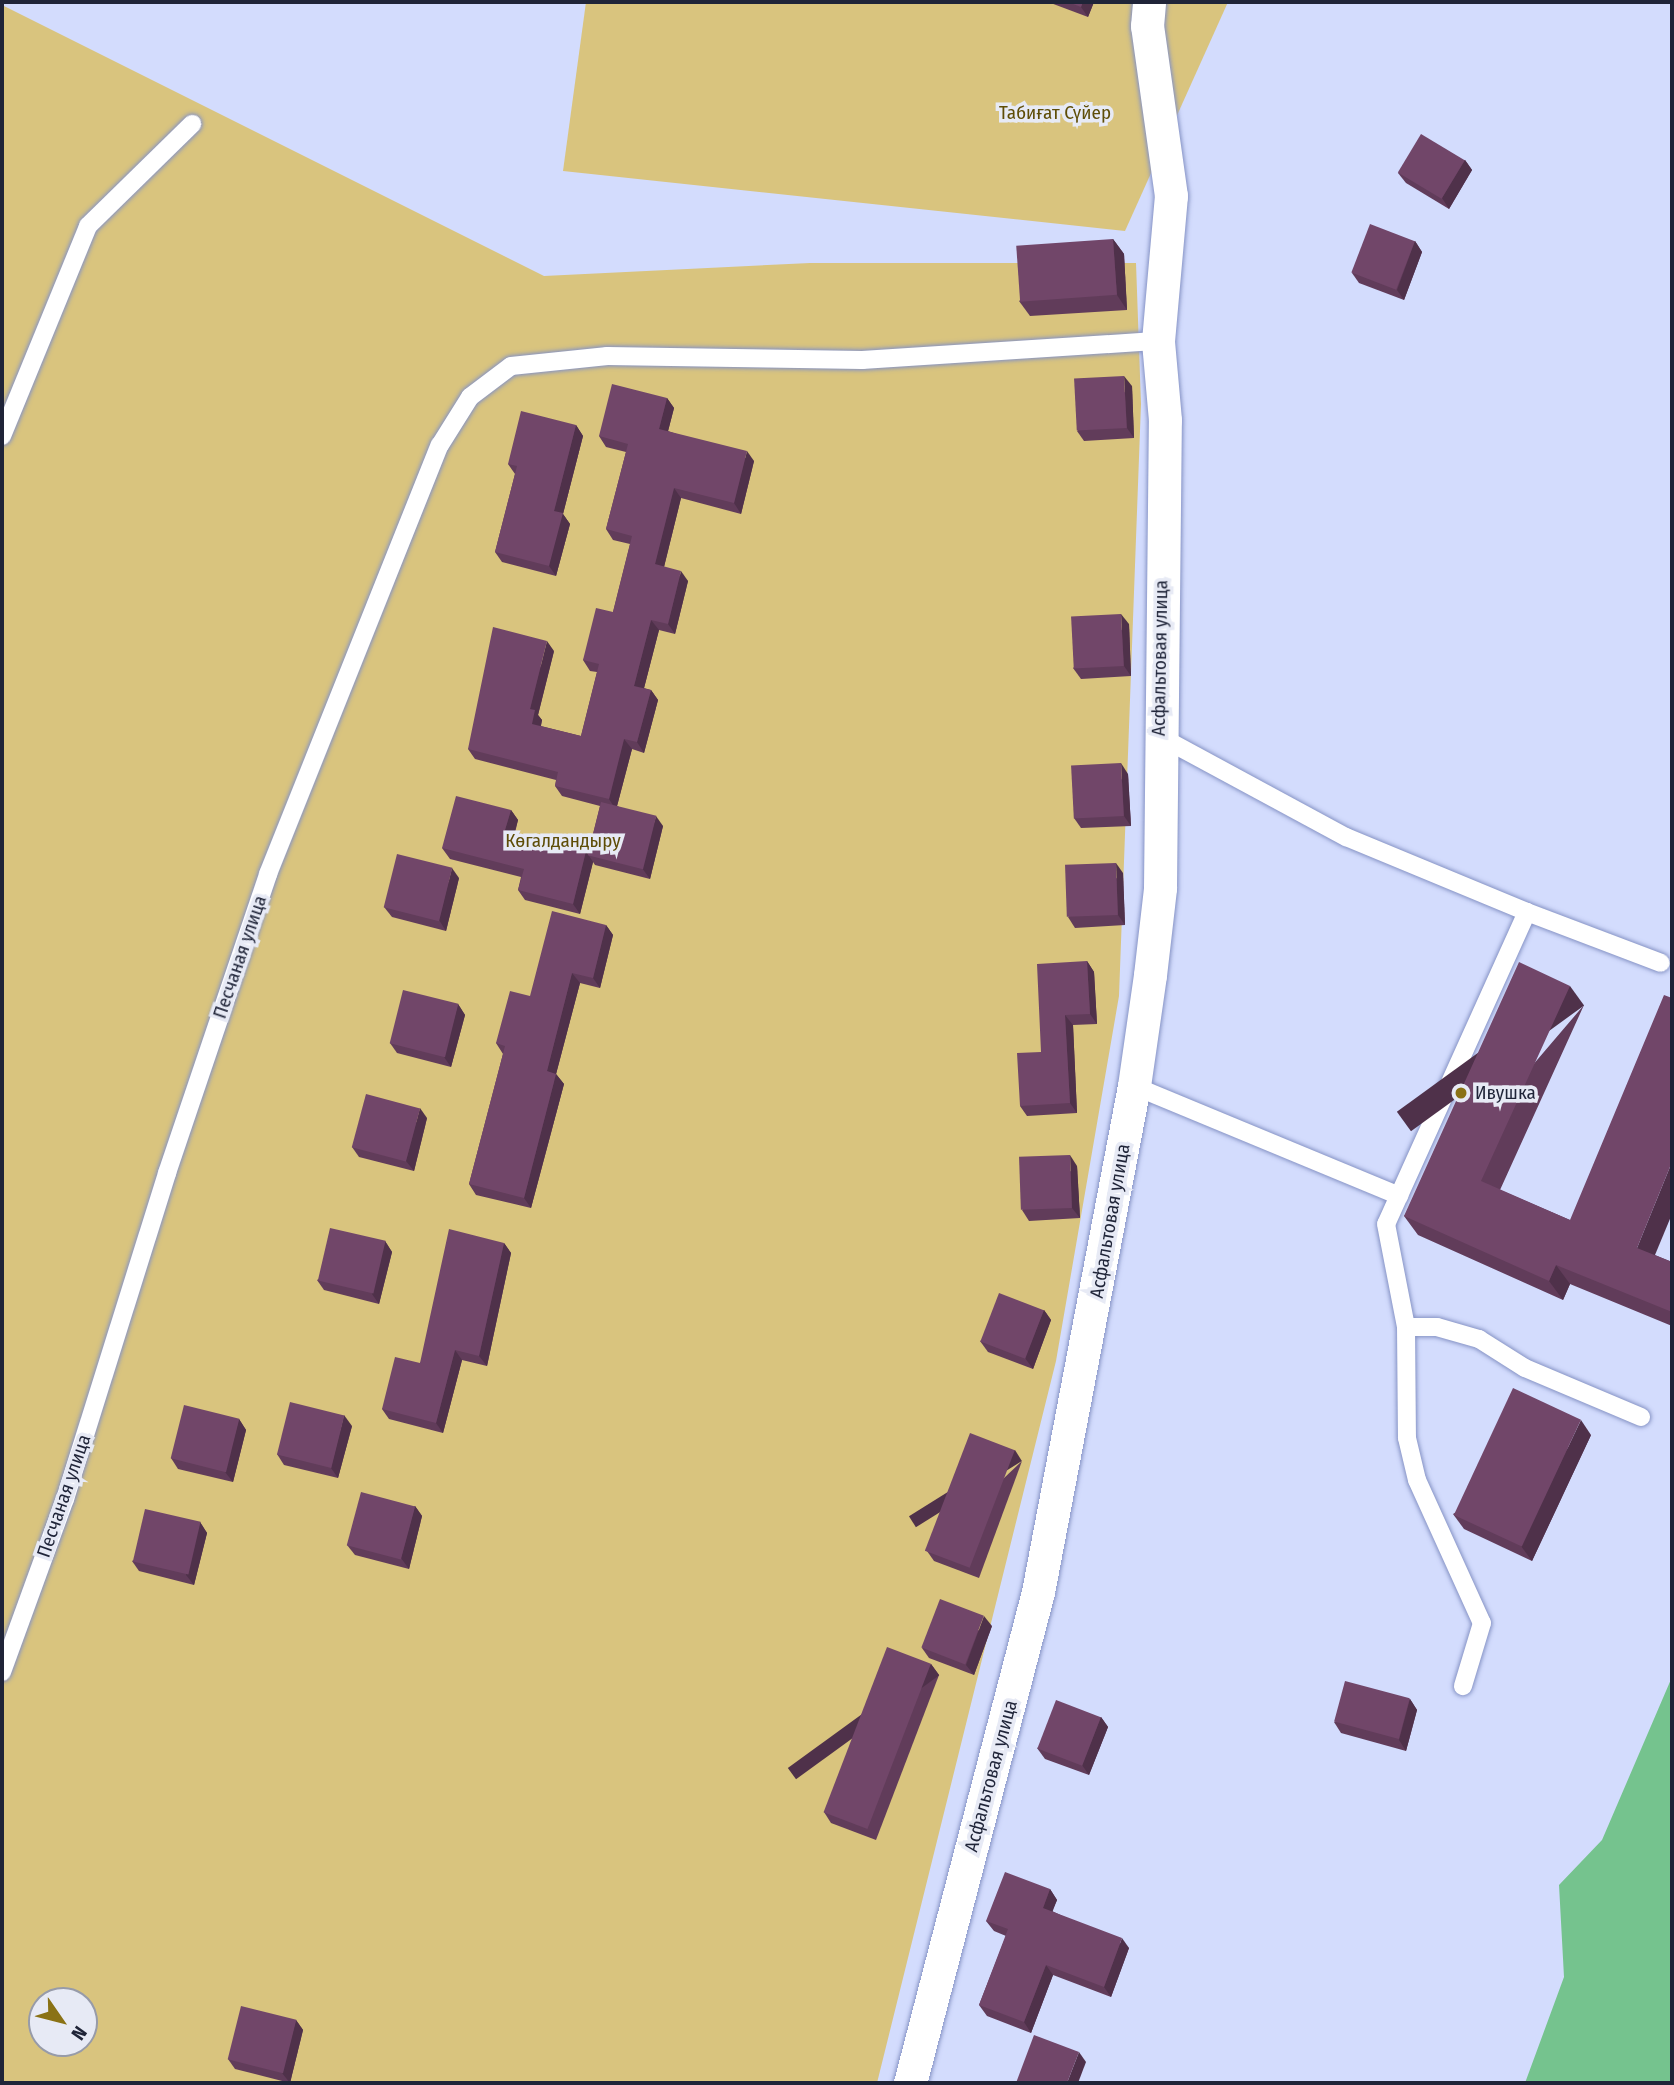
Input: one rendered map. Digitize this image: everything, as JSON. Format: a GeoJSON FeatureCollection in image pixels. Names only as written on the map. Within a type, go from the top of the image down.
{"type":"FeatureCollection","features":[{"type":"Feature","properties":{"kind":"street","name":"Асфальтовая улица"},"geometry":{"type":"LineString","coordinates":[[910,2083],[1038,1592],[1134,1086],[1160,888],[1158,736],[1165,420],[1158,341],[1171,196],[1147,26],[1149,2]]}},
{"type":"Feature","properties":{"kind":"lane"},"geometry":{"type":"LineString","coordinates":[[2,436],[88,226],[192,124]]}},
{"type":"Feature","properties":{"kind":"lane","name":"Песчаная улица"},"geometry":{"type":"LineString","coordinates":[[2,1672],[65,1499],[167,1173],[268,874],[440,445],[470,397],[511,366],[607,356],[862,360],[1158,341]]}},
{"type":"Feature","properties":{"kind":"lane"},"geometry":{"type":"LineString","coordinates":[[1158,736],[1346,837],[1527,912],[1661,963]]}},
{"type":"Feature","properties":{"kind":"lane"},"geometry":{"type":"LineString","coordinates":[[1463,1686],[1482,1623],[1418,1480],[1407,1438],[1406,1327],[1386,1224],[1527,912]]}},
{"type":"Feature","properties":{"kind":"lane"},"geometry":{"type":"LineString","coordinates":[[1134,1086],[1399,1196]]}},
{"type":"Feature","properties":{"kind":"lane"},"geometry":{"type":"LineString","coordinates":[[1406,1327],[1437,1327],[1479,1339],[1525,1368],[1641,1417]]}},
{"type":"Feature","properties":{"kind":"green space","name":"Табиғат Сүйер"},"geometry":{"type":"Polygon","coordinates":[[[586,2],[1228,2],[1125,231],[563,171],[586,2]]]}},
{"type":"Feature","properties":{"kind":"green space","name":"Көгалдандыру"},"geometry":{"type":"Polygon","coordinates":[[[2,5],[544,276],[810,263],[1136,263],[1141,404],[1119,996],[1056,1361],[877,2083],[2,2083],[2,5]]]}},
{"type":"Feature","properties":{"kind":"shaded area"},"geometry":{"type":"Polygon","coordinates":[[[1672,1677],[1672,2083],[1525,2083],[1564,1977],[1559,1885],[1602,1840],[1672,1677]]]}},
{"type":"Feature","properties":{"kind":"building"},"geometry":{"type":"Polygon","coordinates":[[[1068,2],[1083,2],[1081,7],[1068,2]]]}},
{"type":"Feature","properties":{"kind":"building"},"geometry":{"type":"Polygon","coordinates":[[[1421,134],[1465,160],[1442,199],[1398,173],[1421,134]]]}},
{"type":"Feature","properties":{"kind":"building"},"geometry":{"type":"Polygon","coordinates":[[[1370,224],[1415,241],[1396,290],[1351,273],[1370,224]]]}},
{"type":"Feature","properties":{"kind":"building"},"geometry":{"type":"Polygon","coordinates":[[[1113,239],[1117,295],[1020,302],[1016,246],[1113,239]]]}},
{"type":"Feature","properties":{"kind":"building"},"geometry":{"type":"Polygon","coordinates":[[[1124,376],[1127,428],[1077,431],[1074,379],[1124,376]]]}},
{"type":"Feature","properties":{"kind":"building"},"geometry":{"type":"Polygon","coordinates":[[[612,384],[667,398],[659,429],[747,451],[734,503],[674,488],[655,564],[681,571],[668,624],[651,620],[634,686],[651,690],[637,742],[624,739],[609,799],[555,786],[558,772],[468,749],[493,627],[547,641],[530,709],[535,710],[532,724],[581,736],[599,664],[583,660],[596,608],[613,612],[632,536],[606,529],[628,444],[599,436],[612,384]]]}},
{"type":"Feature","properties":{"kind":"building"},"geometry":{"type":"Polygon","coordinates":[[[521,411],[576,425],[554,511],[563,513],[549,566],[495,552],[517,466],[508,464],[521,411]]]}},
{"type":"Feature","properties":{"kind":"building"},"geometry":{"type":"Polygon","coordinates":[[[1121,614],[1124,666],[1074,669],[1071,617],[1121,614]]]}},
{"type":"Feature","properties":{"kind":"building"},"geometry":{"type":"Polygon","coordinates":[[[1121,763],[1124,816],[1074,819],[1071,766],[1121,763]]]}},
{"type":"Feature","properties":{"kind":"building"},"geometry":{"type":"Polygon","coordinates":[[[456,796],[511,810],[505,830],[586,851],[573,904],[518,890],[524,869],[442,848],[456,796]]]}},
{"type":"Feature","properties":{"kind":"building"},"geometry":{"type":"Polygon","coordinates":[[[601,802],[656,816],[643,869],[588,855],[601,802]]]}},
{"type":"Feature","properties":{"kind":"building"},"geometry":{"type":"Polygon","coordinates":[[[397,854],[452,868],[439,921],[384,907],[397,854]]]}},
{"type":"Feature","properties":{"kind":"building"},"geometry":{"type":"Polygon","coordinates":[[[1116,863],[1118,915],[1067,917],[1065,865],[1116,863]]]}},
{"type":"Feature","properties":{"kind":"building"},"geometry":{"type":"Polygon","coordinates":[[[552,911],[606,925],[593,978],[572,973],[547,1071],[556,1074],[524,1198],[469,1184],[505,1046],[496,1043],[510,991],[530,996],[552,911]]]}},
{"type":"Feature","properties":{"kind":"building"},"geometry":{"type":"Polygon","coordinates":[[[1087,961],[1090,1014],[1065,1015],[1070,1103],[1020,1106],[1017,1053],[1041,1052],[1037,964],[1087,961]]]}},
{"type":"Feature","properties":{"kind":"building"},"geometry":{"type":"Polygon","coordinates":[[[1519,962],[1570,986],[1481,1181],[1570,1220],[1664,995],[1672,998],[1672,1162],[1637,1248],[1672,1262],[1672,1312],[1556,1265],[1549,1281],[1404,1216],[1519,962]]]}},
{"type":"Feature","properties":{"kind":"building"},"geometry":{"type":"Polygon","coordinates":[[[403,990],[458,1004],[445,1057],[390,1043],[403,990]]]}},
{"type":"Feature","properties":{"kind":"building"},"geometry":{"type":"Polygon","coordinates":[[[366,1094],[420,1108],[406,1162],[352,1147],[366,1094]]]}},
{"type":"Feature","properties":{"kind":"building"},"geometry":{"type":"Polygon","coordinates":[[[1070,1155],[1072,1208],[1021,1210],[1019,1157],[1070,1155]]]}},
{"type":"Feature","properties":{"kind":"building"},"geometry":{"type":"Polygon","coordinates":[[[330,1228],[386,1241],[373,1293],[318,1281],[330,1228]]]}},
{"type":"Feature","properties":{"kind":"building"},"geometry":{"type":"Polygon","coordinates":[[[449,1229],[504,1243],[479,1356],[455,1350],[436,1423],[382,1409],[395,1357],[420,1363],[449,1229]]]}},
{"type":"Feature","properties":{"kind":"building"},"geometry":{"type":"Polygon","coordinates":[[[999,1293],[1044,1310],[1025,1359],[980,1342],[999,1293]]]}},
{"type":"Feature","properties":{"kind":"building"},"geometry":{"type":"Polygon","coordinates":[[[1513,1388],[1581,1420],[1522,1547],[1454,1515],[1513,1388]]]}},
{"type":"Feature","properties":{"kind":"building"},"geometry":{"type":"Polygon","coordinates":[[[290,1402],[344,1416],[331,1468],[277,1454],[290,1402]]]}},
{"type":"Feature","properties":{"kind":"building"},"geometry":{"type":"Polygon","coordinates":[[[184,1405],[239,1419],[226,1472],[171,1458],[184,1405]]]}},
{"type":"Feature","properties":{"kind":"building"},"geometry":{"type":"Polygon","coordinates":[[[970,1433],[1015,1450],[970,1568],[925,1551],[970,1433]]]}},
{"type":"Feature","properties":{"kind":"building"},"geometry":{"type":"Polygon","coordinates":[[[361,1492],[415,1506],[401,1560],[347,1545],[361,1492]]]}},
{"type":"Feature","properties":{"kind":"building"},"geometry":{"type":"Polygon","coordinates":[[[145,1509],[201,1522],[188,1574],[133,1562],[145,1509]]]}},
{"type":"Feature","properties":{"kind":"building"},"geometry":{"type":"Polygon","coordinates":[[[940,1599],[984,1616],[965,1664],[921,1648],[940,1599]]]}},
{"type":"Feature","properties":{"kind":"building"},"geometry":{"type":"Polygon","coordinates":[[[887,1647],[931,1664],[867,1829],[824,1812],[887,1647]]]}},
{"type":"Feature","properties":{"kind":"building"},"geometry":{"type":"Polygon","coordinates":[[[1345,1681],[1410,1698],[1399,1739],[1334,1722],[1345,1681]]]}},
{"type":"Feature","properties":{"kind":"building"},"geometry":{"type":"Polygon","coordinates":[[[1056,1700],[1101,1717],[1082,1766],[1037,1749],[1056,1700]]]}},
{"type":"Feature","properties":{"kind":"building"},"geometry":{"type":"Polygon","coordinates":[[[1005,1872],[1050,1889],[1043,1908],[1122,1938],[1104,1987],[1046,1965],[1024,2022],[979,2005],[1008,1929],[986,1921],[1005,1872]]]}},
{"type":"Feature","properties":{"kind":"building"},"geometry":{"type":"Polygon","coordinates":[[[241,2006],[296,2020],[283,2073],[228,2059],[241,2006]]]}},
{"type":"Feature","properties":{"kind":"building"},"geometry":{"type":"Polygon","coordinates":[[[1034,2035],[1079,2052],[1067,2083],[1016,2083],[1034,2035]]]}},
{"type":"Feature","properties":{"kind":"place","name":"Ивушка"},"geometry":{"type":"Point","coordinates":[1461,1093]}}]}
